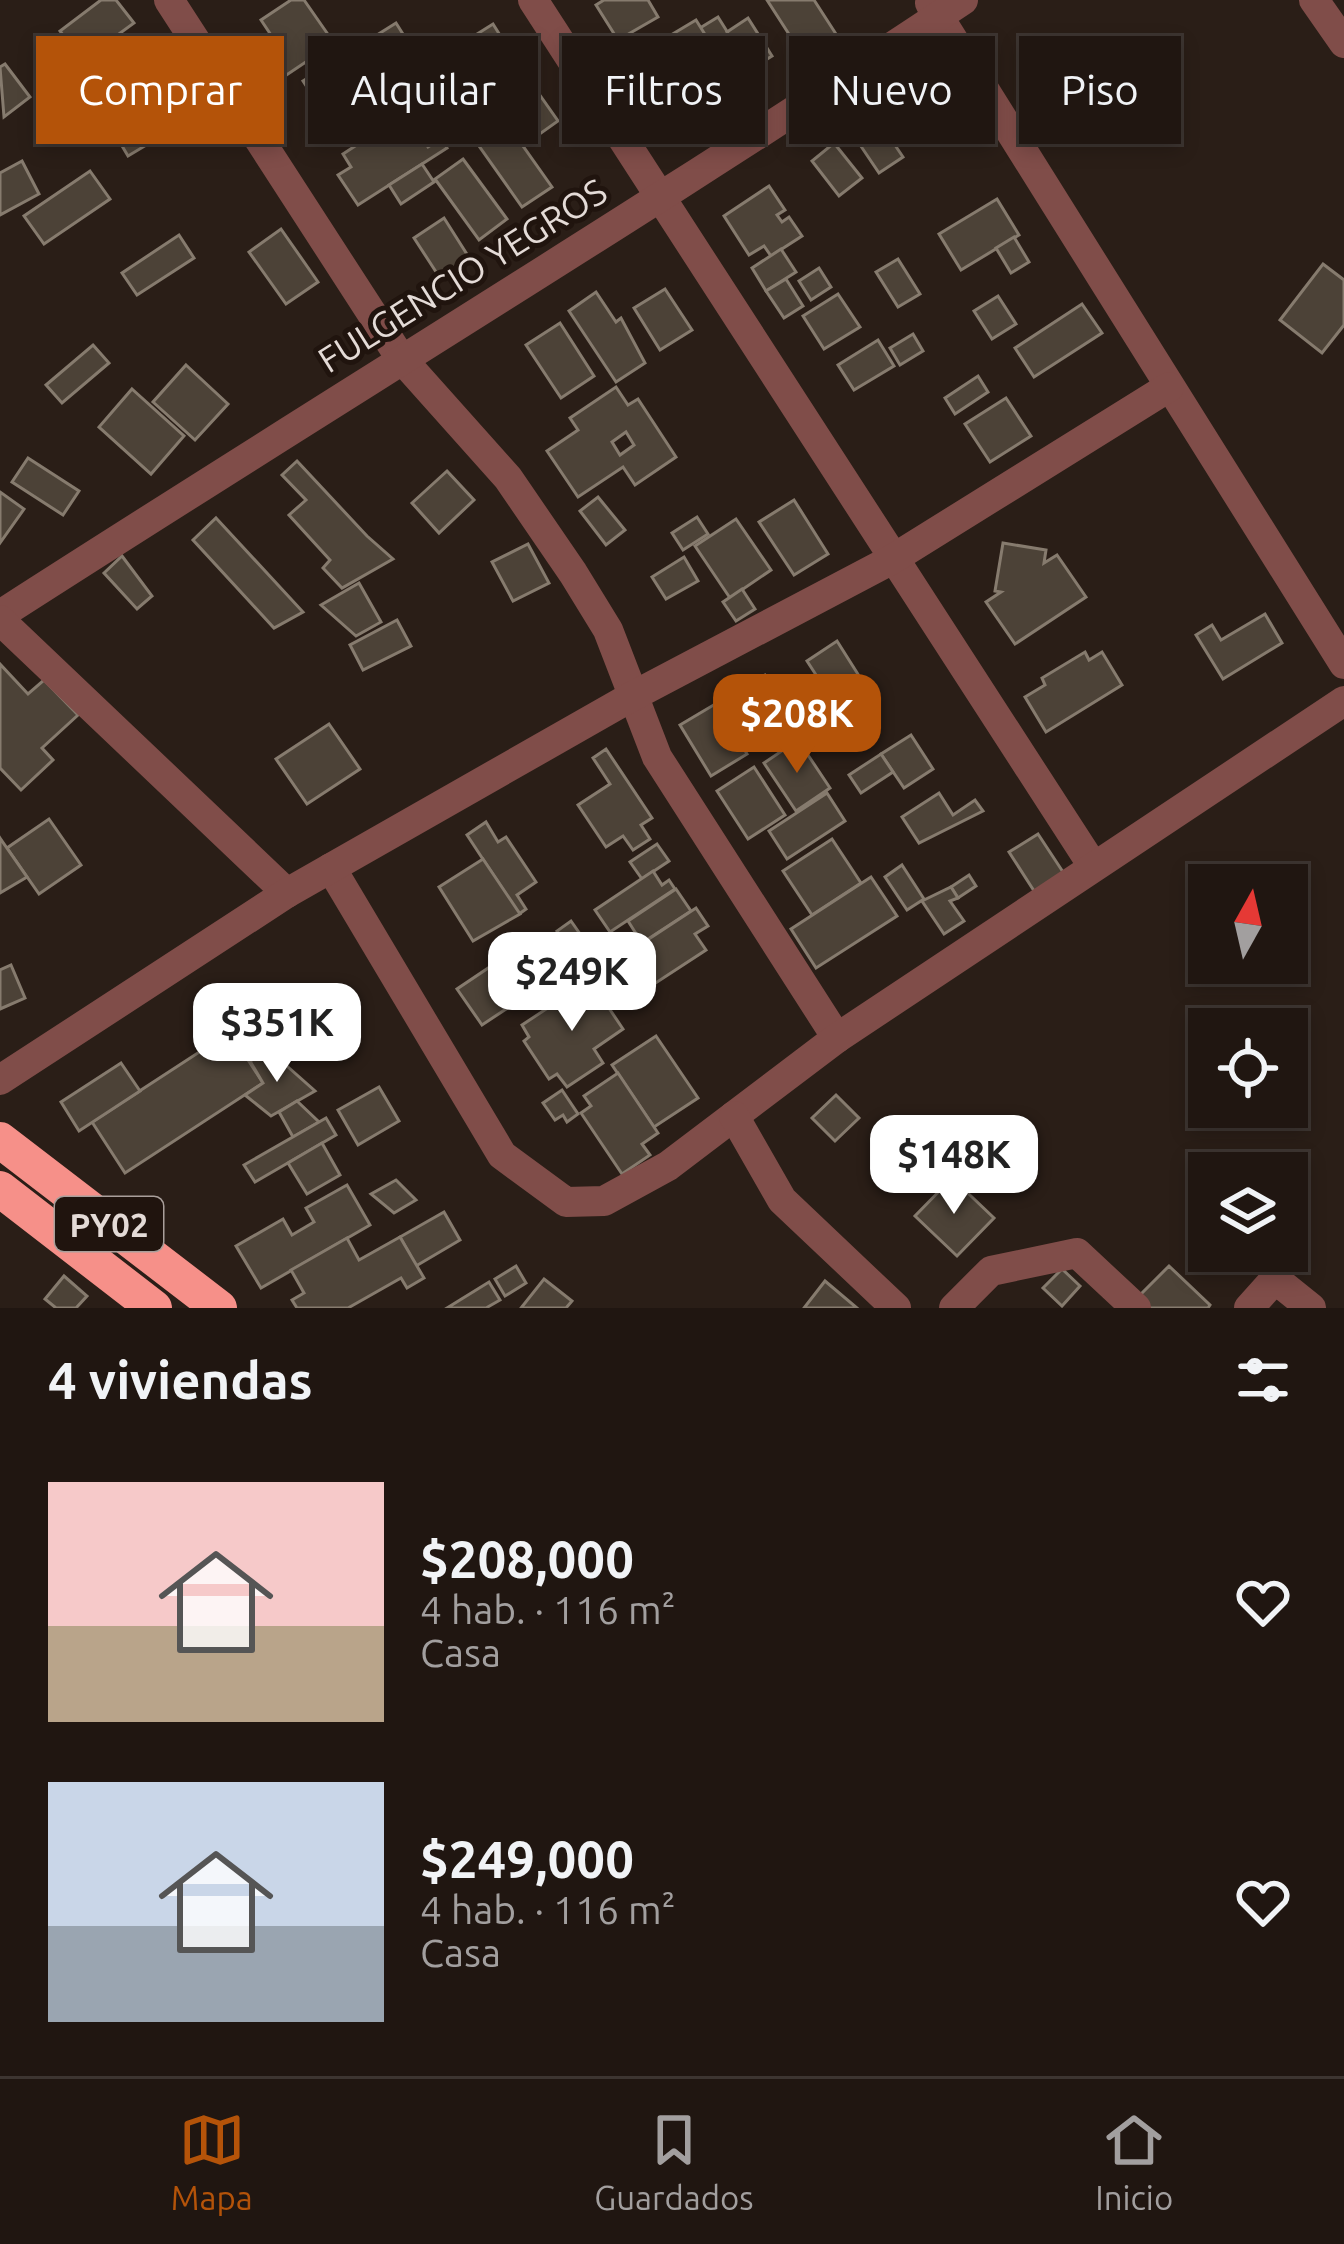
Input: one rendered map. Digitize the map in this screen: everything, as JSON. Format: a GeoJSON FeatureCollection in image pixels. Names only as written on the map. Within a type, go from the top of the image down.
{"type":"FeatureCollection","features":[{"type":"Feature","properties":{"kind":"highway","name":"PY02"},"geometry":{"type":"LineString","coordinates":[[0,1140],[219,1308]]}},
{"type":"Feature","properties":{"kind":"highway","name":"PY02"},"geometry":{"type":"LineString","coordinates":[[0,1189],[154,1308]]}},
{"type":"Feature","properties":{"kind":"street"},"geometry":{"type":"LineString","coordinates":[[169,0],[400,358],[508,478],[573,573],[608,630],[658,757],[837,1038]]}},
{"type":"Feature","properties":{"kind":"street"},"geometry":{"type":"LineString","coordinates":[[533,0],[1093,866]]}},
{"type":"Feature","properties":{"kind":"street"},"geometry":{"type":"LineString","coordinates":[[1315,0],[1344,43]]}},
{"type":"Feature","properties":{"kind":"street"},"geometry":{"type":"LineString","coordinates":[[944,5],[1169,387],[1344,664]]}},
{"type":"Feature","properties":{"kind":"street","name":"FULGENCIO YEGROS"},"geometry":{"type":"LineString","coordinates":[[0,617],[400,358],[662,196],[944,5]]}},
{"type":"Feature","properties":{"kind":"street"},"geometry":{"type":"LineString","coordinates":[[0,1080],[286,893],[631,698],[891,560],[1169,387]]}},
{"type":"Feature","properties":{"kind":"street"},"geometry":{"type":"LineString","coordinates":[[0,617],[286,893]]}},
{"type":"Feature","properties":{"kind":"street"},"geometry":{"type":"LineString","coordinates":[[331,868],[502,1155],[566,1202],[604,1202],[668,1166],[837,1038],[1344,701]]}},
{"type":"Feature","properties":{"kind":"street"},"geometry":{"type":"LineString","coordinates":[[734,1116],[782,1200],[896,1308]]}},
{"type":"Feature","properties":{"kind":"street"},"geometry":{"type":"LineString","coordinates":[[953,1308],[992,1271],[1077,1253],[1136,1308]]}},
{"type":"Feature","properties":{"kind":"street"},"geometry":{"type":"LineString","coordinates":[[1250,1308],[1275,1279],[1311,1308]]}},
{"type":"Feature","properties":{"kind":"building"},"geometry":{"type":"Polygon","coordinates":[[[101,0],[116,0],[134,23],[116,36],[64,36],[60,31],[101,0]]]}},
{"type":"Feature","properties":{"kind":"building"},"geometry":{"type":"Polygon","coordinates":[[[291,0],[304,0],[329,36],[308,36],[308,61],[285,76],[284,36],[272,36],[261,20],[291,0]]]}},
{"type":"Feature","properties":{"kind":"building"},"geometry":{"type":"Polygon","coordinates":[[[604,0],[648,0],[658,17],[625,36],[615,36],[596,5],[604,0]]]}},
{"type":"Feature","properties":{"kind":"building"},"geometry":{"type":"Polygon","coordinates":[[[767,0],[814,0],[836,34],[833,36],[790,36],[767,0]]]}},
{"type":"Feature","properties":{"kind":"building"},"geometry":{"type":"Polygon","coordinates":[[[718,17],[730,36],[705,36],[700,28],[718,17]]]}},
{"type":"Feature","properties":{"kind":"building"},"geometry":{"type":"Polygon","coordinates":[[[748,18],[759,36],[730,36],[727,32],[748,18]]]}},
{"type":"Feature","properties":{"kind":"building"},"geometry":{"type":"Polygon","coordinates":[[[696,20],[706,36],[669,36],[696,20]]]}},
{"type":"Feature","properties":{"kind":"building"},"geometry":{"type":"Polygon","coordinates":[[[396,23],[404,36],[375,36],[396,23]]]}},
{"type":"Feature","properties":{"kind":"building"},"geometry":{"type":"Polygon","coordinates":[[[493,24],[500,36],[474,36],[493,24]]]}},
{"type":"Feature","properties":{"kind":"building"},"geometry":{"type":"Polygon","coordinates":[[[5,64],[30,97],[4,117],[0,67],[5,64]]]}},
{"type":"Feature","properties":{"kind":"building"},"geometry":{"type":"Polygon","coordinates":[[[538,92],[558,121],[538,135],[538,92]]]}},
{"type":"Feature","properties":{"kind":"building"},"geometry":{"type":"Polygon","coordinates":[[[121,144],[148,144],[128,156],[121,144]]]}},
{"type":"Feature","properties":{"kind":"building"},"geometry":{"type":"Polygon","coordinates":[[[358,144],[444,144],[447,148],[358,205],[338,175],[351,167],[343,154],[358,144]]]}},
{"type":"Feature","properties":{"kind":"building"},"geometry":{"type":"Polygon","coordinates":[[[478,144],[522,144],[552,187],[522,207],[478,144]]]}},
{"type":"Feature","properties":{"kind":"building"},"geometry":{"type":"Polygon","coordinates":[[[835,144],[862,178],[839,196],[812,161],[835,144]]]}},
{"type":"Feature","properties":{"kind":"building"},"geometry":{"type":"Polygon","coordinates":[[[859,144],[894,144],[903,157],[879,173],[859,144]]]}},
{"type":"Feature","properties":{"kind":"building"},"geometry":{"type":"Polygon","coordinates":[[[463,159],[507,219],[479,240],[435,179],[463,159]]]}},
{"type":"Feature","properties":{"kind":"building"},"geometry":{"type":"Polygon","coordinates":[[[22,161],[39,194],[0,215],[0,173],[22,161]]]}},
{"type":"Feature","properties":{"kind":"building"},"geometry":{"type":"Polygon","coordinates":[[[422,164],[434,182],[401,204],[389,185],[422,164]]]}},
{"type":"Feature","properties":{"kind":"building"},"geometry":{"type":"Polygon","coordinates":[[[90,171],[110,199],[44,244],[24,216],[90,171]]]}},
{"type":"Feature","properties":{"kind":"building"},"geometry":{"type":"Polygon","coordinates":[[[769,186],[785,210],[777,215],[782,222],[789,217],[802,236],[771,256],[764,246],[749,255],[724,216],[769,186]]]}},
{"type":"Feature","properties":{"kind":"building"},"geometry":{"type":"Polygon","coordinates":[[[997,199],[1019,235],[961,270],[939,234],[997,199]]]}},
{"type":"Feature","properties":{"kind":"building"},"geometry":{"type":"Polygon","coordinates":[[[444,218],[470,259],[440,278],[414,238],[444,218]]]}},
{"type":"Feature","properties":{"kind":"building"},"geometry":{"type":"Polygon","coordinates":[[[281,229],[318,282],[286,304],[249,252],[281,229]]]}},
{"type":"Feature","properties":{"kind":"building"},"geometry":{"type":"Polygon","coordinates":[[[179,235],[194,258],[137,295],[122,273],[179,235]]]}},
{"type":"Feature","properties":{"kind":"building"},"geometry":{"type":"Polygon","coordinates":[[[1014,237],[1029,262],[1011,273],[996,248],[1014,237]]]}},
{"type":"Feature","properties":{"kind":"building"},"geometry":{"type":"Polygon","coordinates":[[[781,249],[796,272],[766,291],[752,268],[781,249]]]}},
{"type":"Feature","properties":{"kind":"building"},"geometry":{"type":"Polygon","coordinates":[[[898,259],[920,294],[898,307],[876,272],[898,259]]]}},
{"type":"Feature","properties":{"kind":"building"},"geometry":{"type":"Polygon","coordinates":[[[1323,264],[1344,280],[1344,325],[1322,353],[1280,320],[1323,264]]]}},
{"type":"Feature","properties":{"kind":"building"},"geometry":{"type":"Polygon","coordinates":[[[819,268],[831,287],[811,300],[799,281],[819,268]]]}},
{"type":"Feature","properties":{"kind":"building"},"geometry":{"type":"Polygon","coordinates":[[[786,279],[803,306],[784,318],[766,291],[786,279]]]}},
{"type":"Feature","properties":{"kind":"building"},"geometry":{"type":"Polygon","coordinates":[[[665,289],[692,330],[660,350],[634,308],[665,289]]]}},
{"type":"Feature","properties":{"kind":"building"},"geometry":{"type":"Polygon","coordinates":[[[596,292],[616,322],[621,318],[645,363],[616,382],[569,311],[596,292]]]}},
{"type":"Feature","properties":{"kind":"building"},"geometry":{"type":"Polygon","coordinates":[[[838,294],[860,327],[824,349],[803,316],[838,294]]]}},
{"type":"Feature","properties":{"kind":"building"},"geometry":{"type":"Polygon","coordinates":[[[998,296],[1016,324],[992,339],[974,311],[998,296]]]}},
{"type":"Feature","properties":{"kind":"building"},"geometry":{"type":"Polygon","coordinates":[[[1082,304],[1102,333],[1034,377],[1015,348],[1082,304]]]}},
{"type":"Feature","properties":{"kind":"building"},"geometry":{"type":"Polygon","coordinates":[[[560,323],[594,376],[561,398],[526,345],[560,323]]]}},
{"type":"Feature","properties":{"kind":"building"},"geometry":{"type":"Polygon","coordinates":[[[913,334],[923,351],[900,365],[890,348],[913,334]]]}},
{"type":"Feature","properties":{"kind":"building"},"geometry":{"type":"Polygon","coordinates":[[[878,340],[894,366],[854,390],[838,365],[878,340]]]}},
{"type":"Feature","properties":{"kind":"building"},"geometry":{"type":"Polygon","coordinates":[[[93,345],[109,363],[62,403],[46,385],[93,345]]]}},
{"type":"Feature","properties":{"kind":"building"},"geometry":{"type":"Polygon","coordinates":[[[186,365],[228,404],[195,440],[153,402],[186,365]]]}},
{"type":"Feature","properties":{"kind":"building"},"geometry":{"type":"Polygon","coordinates":[[[978,376],[988,392],[955,414],[945,398],[978,376]]]}},
{"type":"Feature","properties":{"kind":"building"},"geometry":{"type":"Polygon","coordinates":[[[616,387],[628,405],[638,399],[676,457],[635,485],[623,467],[578,497],[547,451],[578,430],[570,418],[616,387]],[[626,432],[612,442],[620,455],[634,445],[626,432]]]}},
{"type":"Feature","properties":{"kind":"building"},"geometry":{"type":"Polygon","coordinates":[[[132,389],[184,436],[151,474],[99,427],[132,389]]]}},
{"type":"Feature","properties":{"kind":"building"},"geometry":{"type":"Polygon","coordinates":[[[1006,398],[1031,436],[990,462],[965,424],[1006,398]]]}},
{"type":"Feature","properties":{"kind":"building"},"geometry":{"type":"Polygon","coordinates":[[[28,458],[79,491],[63,515],[12,482],[28,458]]]}},
{"type":"Feature","properties":{"kind":"building"},"geometry":{"type":"Polygon","coordinates":[[[297,461],[393,559],[342,588],[323,568],[330,560],[289,515],[306,500],[282,475],[297,461]]]}},
{"type":"Feature","properties":{"kind":"building"},"geometry":{"type":"Polygon","coordinates":[[[447,471],[474,500],[439,533],[412,503],[447,471]]]}},
{"type":"Feature","properties":{"kind":"building"},"geometry":{"type":"Polygon","coordinates":[[[0,492],[24,509],[0,543],[0,492]]]}},
{"type":"Feature","properties":{"kind":"building"},"geometry":{"type":"Polygon","coordinates":[[[598,497],[625,530],[606,545],[580,511],[598,497]]]}},
{"type":"Feature","properties":{"kind":"building"},"geometry":{"type":"Polygon","coordinates":[[[794,500],[828,554],[794,575],[759,522],[794,500]]]}},
{"type":"Feature","properties":{"kind":"building"},"geometry":{"type":"Polygon","coordinates":[[[697,517],[708,534],[683,550],[672,533],[697,517]]]}},
{"type":"Feature","properties":{"kind":"building"},"geometry":{"type":"Polygon","coordinates":[[[216,518],[303,612],[274,628],[193,540],[216,518]]]}},
{"type":"Feature","properties":{"kind":"building"},"geometry":{"type":"Polygon","coordinates":[[[736,519],[771,570],[730,598],[695,546],[736,519]]]}},
{"type":"Feature","properties":{"kind":"building"},"geometry":{"type":"Polygon","coordinates":[[[1003,543],[1046,550],[1044,563],[1057,555],[1086,597],[1015,644],[986,602],[1001,592],[995,591],[1003,543]]]}},
{"type":"Feature","properties":{"kind":"building"},"geometry":{"type":"Polygon","coordinates":[[[528,544],[549,583],[513,601],[492,562],[528,544]]]}},
{"type":"Feature","properties":{"kind":"building"},"geometry":{"type":"Polygon","coordinates":[[[122,556],[152,596],[137,609],[104,573],[122,556]]]}},
{"type":"Feature","properties":{"kind":"building"},"geometry":{"type":"Polygon","coordinates":[[[684,557],[698,581],[666,599],[652,577],[684,557]]]}},
{"type":"Feature","properties":{"kind":"building"},"geometry":{"type":"Polygon","coordinates":[[[359,583],[381,622],[356,636],[321,605],[359,583]]]}},
{"type":"Feature","properties":{"kind":"building"},"geometry":{"type":"Polygon","coordinates":[[[742,589],[755,609],[736,621],[723,602],[742,589]]]}},
{"type":"Feature","properties":{"kind":"building"},"geometry":{"type":"Polygon","coordinates":[[[1265,614],[1282,643],[1223,679],[1196,635],[1212,625],[1221,640],[1265,614]]]}},
{"type":"Feature","properties":{"kind":"building"},"geometry":{"type":"Polygon","coordinates":[[[397,620],[411,646],[363,670],[350,645],[397,620]]]}},
{"type":"Feature","properties":{"kind":"building"},"geometry":{"type":"Polygon","coordinates":[[[837,641],[861,679],[831,698],[807,661],[837,641]]]}},
{"type":"Feature","properties":{"kind":"building"},"geometry":{"type":"Polygon","coordinates":[[[1085,652],[1089,660],[1102,652],[1122,685],[1046,732],[1025,697],[1045,685],[1042,678],[1085,652]]]}},
{"type":"Feature","properties":{"kind":"building"},"geometry":{"type":"Polygon","coordinates":[[[0,664],[28,694],[44,680],[78,715],[42,748],[53,760],[21,790],[0,768],[0,664]]]}},
{"type":"Feature","properties":{"kind":"building"},"geometry":{"type":"Polygon","coordinates":[[[765,675],[796,726],[759,748],[728,697],[765,675]]]}},
{"type":"Feature","properties":{"kind":"building"},"geometry":{"type":"Polygon","coordinates":[[[717,703],[747,754],[711,776],[680,725],[717,703]]]}},
{"type":"Feature","properties":{"kind":"building"},"geometry":{"type":"Polygon","coordinates":[[[329,724],[360,769],[307,804],[276,759],[329,724]]]}},
{"type":"Feature","properties":{"kind":"building"},"geometry":{"type":"Polygon","coordinates":[[[911,735],[933,769],[904,788],[881,754],[911,735]]]}},
{"type":"Feature","properties":{"kind":"building"},"geometry":{"type":"Polygon","coordinates":[[[798,740],[830,788],[796,811],[764,763],[798,740]]]}},
{"type":"Feature","properties":{"kind":"building"},"geometry":{"type":"Polygon","coordinates":[[[606,749],[652,818],[641,825],[650,839],[633,850],[623,836],[606,847],[578,805],[610,784],[593,758],[606,749]]]}},
{"type":"Feature","properties":{"kind":"building"},"geometry":{"type":"Polygon","coordinates":[[[881,754],[893,772],[861,793],[849,775],[881,754]]]}},
{"type":"Feature","properties":{"kind":"building"},"geometry":{"type":"Polygon","coordinates":[[[754,767],[785,815],[748,839],[717,791],[754,767]]]}},
{"type":"Feature","properties":{"kind":"building"},"geometry":{"type":"Polygon","coordinates":[[[827,793],[845,821],[787,859],[769,831],[827,793]]]}},
{"type":"Feature","properties":{"kind":"building"},"geometry":{"type":"Polygon","coordinates":[[[939,793],[953,815],[975,800],[983,811],[919,843],[902,817],[939,793]]]}},
{"type":"Feature","properties":{"kind":"building"},"geometry":{"type":"Polygon","coordinates":[[[49,819],[81,865],[39,894],[7,848],[49,819]]]}},
{"type":"Feature","properties":{"kind":"building"},"geometry":{"type":"Polygon","coordinates":[[[486,822],[498,842],[506,837],[536,882],[517,895],[526,909],[519,914],[467,835],[486,822]]]}},
{"type":"Feature","properties":{"kind":"building"},"geometry":{"type":"Polygon","coordinates":[[[1038,834],[1065,875],[1036,894],[1009,852],[1038,834]]]}},
{"type":"Feature","properties":{"kind":"building"},"geometry":{"type":"Polygon","coordinates":[[[0,838],[27,877],[0,893],[0,838]]]}},
{"type":"Feature","properties":{"kind":"building"},"geometry":{"type":"Polygon","coordinates":[[[832,839],[861,883],[812,915],[783,871],[832,839]]]}},
{"type":"Feature","properties":{"kind":"building"},"geometry":{"type":"Polygon","coordinates":[[[657,844],[669,861],[642,879],[630,862],[657,844]]]}},
{"type":"Feature","properties":{"kind":"building"},"geometry":{"type":"Polygon","coordinates":[[[483,859],[520,914],[473,941],[439,887],[483,859]]]}},
{"type":"Feature","properties":{"kind":"building"},"geometry":{"type":"Polygon","coordinates":[[[902,865],[924,899],[907,910],[885,877],[902,865]]]}},
{"type":"Feature","properties":{"kind":"building"},"geometry":{"type":"Polygon","coordinates":[[[653,871],[662,885],[669,880],[675,889],[610,932],[595,910],[653,871]]]}},
{"type":"Feature","properties":{"kind":"building"},"geometry":{"type":"Polygon","coordinates":[[[969,875],[976,886],[958,898],[951,887],[969,875]]]}},
{"type":"Feature","properties":{"kind":"building"},"geometry":{"type":"Polygon","coordinates":[[[871,877],[897,916],[816,968],[791,929],[871,877]]]}},
{"type":"Feature","properties":{"kind":"building"},"geometry":{"type":"Polygon","coordinates":[[[951,887],[958,898],[950,901],[964,921],[944,934],[922,901],[951,887]]]}},
{"type":"Feature","properties":{"kind":"building"},"geometry":{"type":"Polygon","coordinates":[[[676,889],[691,911],[642,943],[628,921],[676,889]]]}},
{"type":"Feature","properties":{"kind":"building"},"geometry":{"type":"Polygon","coordinates":[[[696,908],[708,926],[695,934],[706,950],[651,986],[629,952],[696,908]]]}},
{"type":"Feature","properties":{"kind":"building"},"geometry":{"type":"Polygon","coordinates":[[[571,921],[587,944],[573,954],[557,931],[571,921]]]}},
{"type":"Feature","properties":{"kind":"building"},"geometry":{"type":"Polygon","coordinates":[[[595,939],[613,965],[590,980],[573,954],[595,939]]]}},
{"type":"Feature","properties":{"kind":"building"},"geometry":{"type":"Polygon","coordinates":[[[524,944],[535,961],[513,975],[527,995],[482,1025],[457,989],[524,944]]]}},
{"type":"Feature","properties":{"kind":"building"},"geometry":{"type":"Polygon","coordinates":[[[11,965],[25,998],[0,1009],[0,970],[11,965]]]}},
{"type":"Feature","properties":{"kind":"building"},"geometry":{"type":"Polygon","coordinates":[[[608,968],[620,985],[602,997],[590,980],[608,968]]]}},
{"type":"Feature","properties":{"kind":"building"},"geometry":{"type":"Polygon","coordinates":[[[590,980],[623,1029],[594,1049],[603,1063],[567,1087],[557,1074],[549,1079],[524,1041],[529,1037],[522,1025],[590,980]]]}},
{"type":"Feature","properties":{"kind":"building"},"geometry":{"type":"Polygon","coordinates":[[[230,1032],[263,1083],[125,1173],[92,1122],[230,1032]]]}},
{"type":"Feature","properties":{"kind":"building"},"geometry":{"type":"Polygon","coordinates":[[[656,1036],[698,1098],[654,1127],[612,1065],[656,1036]]]}},
{"type":"Feature","properties":{"kind":"building"},"geometry":{"type":"Polygon","coordinates":[[[270,1051],[315,1091],[271,1116],[245,1095],[263,1083],[250,1061],[270,1051]]]}},
{"type":"Feature","properties":{"kind":"building"},"geometry":{"type":"Polygon","coordinates":[[[121,1063],[140,1091],[79,1131],[61,1102],[121,1063]]]}},
{"type":"Feature","properties":{"kind":"building"},"geometry":{"type":"Polygon","coordinates":[[[618,1073],[658,1133],[642,1144],[650,1155],[622,1174],[581,1113],[591,1106],[584,1096],[618,1073]]]}},
{"type":"Feature","properties":{"kind":"building"},"geometry":{"type":"Polygon","coordinates":[[[379,1087],[399,1121],[358,1145],[338,1110],[379,1087]]]}},
{"type":"Feature","properties":{"kind":"building"},"geometry":{"type":"Polygon","coordinates":[[[562,1090],[578,1114],[567,1122],[563,1115],[555,1120],[543,1103],[562,1090]]]}},
{"type":"Feature","properties":{"kind":"building"},"geometry":{"type":"Polygon","coordinates":[[[836,1095],[859,1118],[835,1141],[812,1118],[836,1095]]]}},
{"type":"Feature","properties":{"kind":"building"},"geometry":{"type":"Polygon","coordinates":[[[297,1101],[319,1122],[293,1137],[279,1112],[297,1101]]]}},
{"type":"Feature","properties":{"kind":"building"},"geometry":{"type":"Polygon","coordinates":[[[326,1118],[336,1135],[255,1182],[244,1165],[326,1118]]]}},
{"type":"Feature","properties":{"kind":"building"},"geometry":{"type":"Polygon","coordinates":[[[322,1143],[340,1175],[307,1194],[288,1163],[322,1143]]]}},
{"type":"Feature","properties":{"kind":"building"},"geometry":{"type":"Polygon","coordinates":[[[952,1178],[994,1218],[957,1256],[915,1216],[952,1178]]]}},
{"type":"Feature","properties":{"kind":"building"},"geometry":{"type":"Polygon","coordinates":[[[396,1180],[416,1200],[394,1213],[371,1194],[396,1180]]]}},
{"type":"Feature","properties":{"kind":"building"},"geometry":{"type":"Polygon","coordinates":[[[347,1185],[370,1225],[261,1288],[236,1246],[283,1219],[292,1235],[314,1222],[306,1208],[347,1185]]]}},
{"type":"Feature","properties":{"kind":"building"},"geometry":{"type":"Polygon","coordinates":[[[444,1212],[460,1240],[416,1266],[400,1237],[444,1212]]]}},
{"type":"Feature","properties":{"kind":"building"},"geometry":{"type":"Polygon","coordinates":[[[400,1237],[424,1278],[407,1288],[401,1278],[348,1308],[297,1308],[292,1300],[304,1293],[291,1270],[347,1238],[359,1260],[400,1237]]]}},
{"type":"Feature","properties":{"kind":"building"},"geometry":{"type":"Polygon","coordinates":[[[516,1266],[526,1283],[505,1296],[495,1279],[516,1266]]]}},
{"type":"Feature","properties":{"kind":"building"},"geometry":{"type":"Polygon","coordinates":[[[1169,1266],[1208,1308],[1149,1308],[1138,1297],[1169,1266]]]}},
{"type":"Feature","properties":{"kind":"building"},"geometry":{"type":"Polygon","coordinates":[[[1062,1269],[1080,1286],[1062,1306],[1043,1288],[1062,1269]]]}},
{"type":"Feature","properties":{"kind":"building"},"geometry":{"type":"Polygon","coordinates":[[[64,1276],[87,1296],[76,1308],[56,1308],[45,1299],[64,1276]]]}},
{"type":"Feature","properties":{"kind":"building"},"geometry":{"type":"Polygon","coordinates":[[[544,1279],[572,1301],[566,1308],[521,1308],[544,1279]]]}},
{"type":"Feature","properties":{"kind":"building"},"geometry":{"type":"Polygon","coordinates":[[[825,1281],[857,1308],[804,1308],[825,1281]]]}},
{"type":"Feature","properties":{"kind":"building"},"geometry":{"type":"Polygon","coordinates":[[[489,1282],[500,1300],[486,1308],[447,1308],[489,1282]]]}}]}
